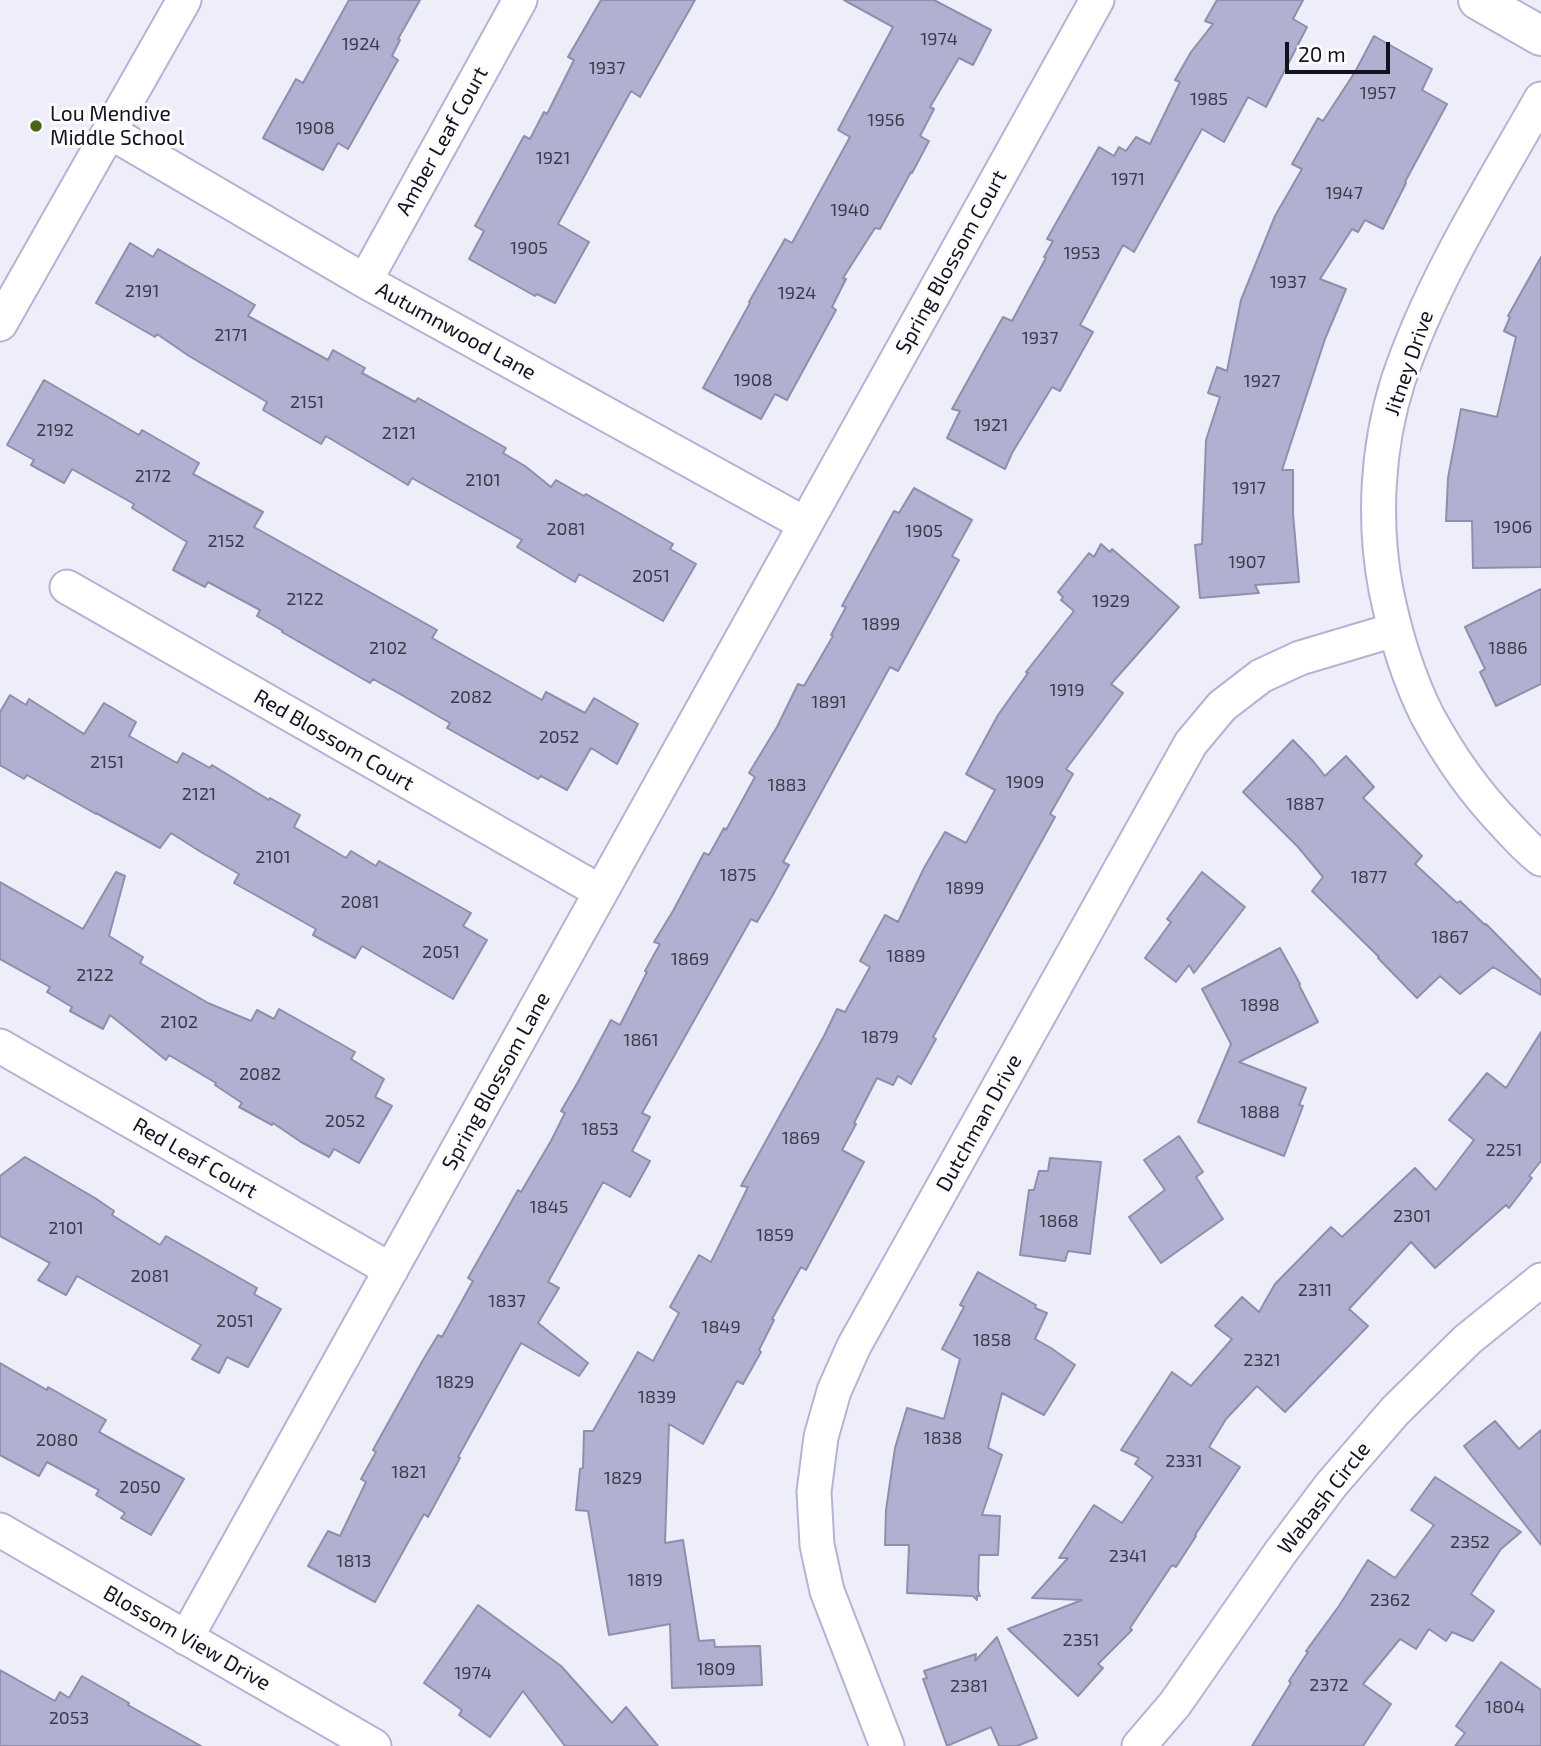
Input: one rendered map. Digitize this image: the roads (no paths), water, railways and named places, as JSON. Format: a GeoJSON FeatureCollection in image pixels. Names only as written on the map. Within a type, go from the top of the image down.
{"type":"FeatureCollection","features":[{"type":"Feature","properties":{"kind":"main road"},"geometry":{"type":"LineString","coordinates":[[1478,0],[1541,36]]}},
{"type":"Feature","properties":{"kind":"street"},"geometry":{"type":"LineString","coordinates":[[0,324],[184,0]]}},
{"type":"Feature","properties":{"kind":"street","name":"Amber Leaf Court"},"geometry":{"type":"LineString","coordinates":[[365,281],[520,0]]}},
{"type":"Feature","properties":{"kind":"street","name":"Spring Blossom Court"},"geometry":{"type":"LineString","coordinates":[[805,524],[1097,0]]}},
{"type":"Feature","properties":{"kind":"street","name":"Jitney Drive"},"geometry":{"type":"LineString","coordinates":[[1541,99],[1441,278],[1420,324],[1398,383],[1385,439],[1379,496],[1380,559],[1394,630],[1415,690],[1446,750],[1484,803],[1541,859]]}},
{"type":"Feature","properties":{"kind":"street","name":"Autumnwood Lane"},"geometry":{"type":"LineString","coordinates":[[110,132],[365,281],[805,524]]}},
{"type":"Feature","properties":{"kind":"street","name":"Spring Blossom Lane"},"geometry":{"type":"LineString","coordinates":[[186,1637],[805,524]]}},
{"type":"Feature","properties":{"kind":"street","name":"Red Blossom Court"},"geometry":{"type":"LineString","coordinates":[[67,587],[601,892]]}},
{"type":"Feature","properties":{"kind":"street","name":"Dutchman Drive"},"geometry":{"type":"LineString","coordinates":[[887,1746],[827,1591],[817,1545],[814,1492],[821,1437],[834,1391],[854,1346],[1191,743],[1222,706],[1261,677],[1300,657],[1394,630]]}},
{"type":"Feature","properties":{"kind":"street","name":"Red Leaf Court"},"geometry":{"type":"LineString","coordinates":[[0,1046],[391,1270]]}},
{"type":"Feature","properties":{"kind":"street","name":"Wabash Circle"},"geometry":{"type":"LineString","coordinates":[[1139,1746],[1175,1704],[1280,1553],[1340,1474],[1395,1411],[1467,1340],[1541,1281]]}},
{"type":"Feature","properties":{"kind":"street","name":"Blossom View Drive"},"geometry":{"type":"LineString","coordinates":[[0,1530],[374,1746]]}},
{"type":"Feature","properties":{"kind":"place","name":"Lou Mendive Middle School"},"geometry":{"type":"Point","coordinates":[36,126]}}]}
